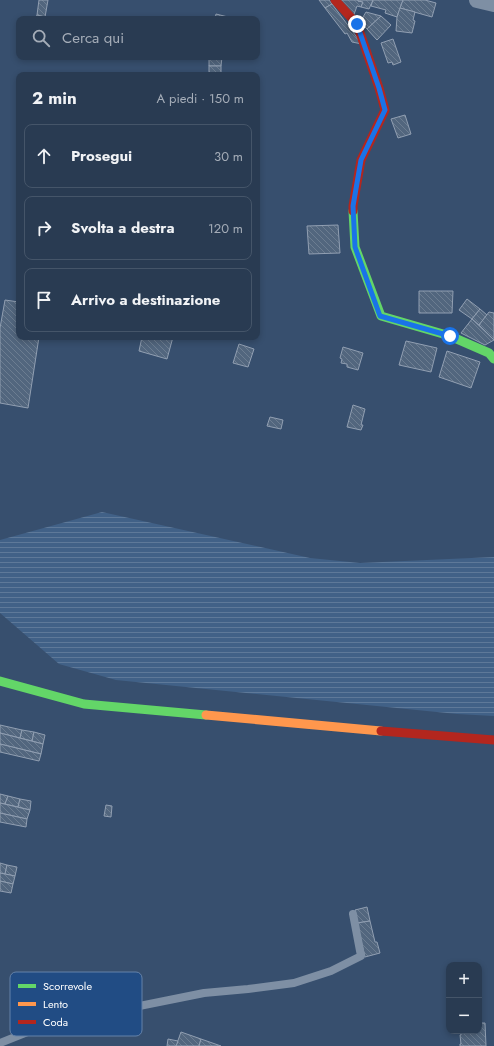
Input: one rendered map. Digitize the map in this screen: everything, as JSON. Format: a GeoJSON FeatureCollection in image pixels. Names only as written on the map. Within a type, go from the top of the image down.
{"type":"FeatureCollection","features":[{"type":"Feature","properties":{"kind":"street"},"geometry":{"type":"LineString","coordinates":[[335,0],[357,24],[385,110],[361,160],[353,206],[355,247],[380,316],[450,336],[489,353],[494,359]]}},
{"type":"Feature","properties":{"kind":"street"},"geometry":{"type":"LineString","coordinates":[[477,0],[494,4]]}},
{"type":"Feature","properties":{"kind":"street"},"geometry":{"type":"LineString","coordinates":[[0,681],[84,704],[494,740]]}},
{"type":"Feature","properties":{"kind":"lane"},"geometry":{"type":"LineString","coordinates":[[142,1005],[204,993],[294,983],[331,971],[361,956],[353,914]]}},
{"type":"Feature","properties":{"kind":"lane"},"geometry":{"type":"LineString","coordinates":[[0,1044],[19,1036]]}},
{"type":"Feature","properties":{"kind":"water"},"geometry":{"type":"Polygon","coordinates":[[[102,512],[310,558],[360,563],[494,557],[494,716],[457,714],[116,680],[59,664],[0,613],[0,540],[102,512]]]}},
{"type":"Feature","properties":{"kind":"building"},"geometry":{"type":"Polygon","coordinates":[[[39,0],[48,0],[45,16],[37,15],[39,0]]]}},
{"type":"Feature","properties":{"kind":"building"},"geometry":{"type":"Polygon","coordinates":[[[319,0],[329,0],[332,4],[325,8],[319,0]]]}},
{"type":"Feature","properties":{"kind":"building"},"geometry":{"type":"Polygon","coordinates":[[[338,0],[358,0],[363,2],[361,7],[357,6],[353,17],[338,0]]]}},
{"type":"Feature","properties":{"kind":"building"},"geometry":{"type":"Polygon","coordinates":[[[358,0],[373,0],[369,9],[361,7],[363,2],[358,0]]]}},
{"type":"Feature","properties":{"kind":"building"},"geometry":{"type":"Polygon","coordinates":[[[373,0],[403,0],[397,17],[385,13],[386,10],[371,6],[373,0]]]}},
{"type":"Feature","properties":{"kind":"building"},"geometry":{"type":"Polygon","coordinates":[[[403,0],[425,0],[436,3],[432,17],[400,8],[403,0]]]}},
{"type":"Feature","properties":{"kind":"building"},"geometry":{"type":"Polygon","coordinates":[[[332,4],[362,44],[352,42],[347,33],[345,34],[325,8],[332,4]]]}},
{"type":"Feature","properties":{"kind":"building"},"geometry":{"type":"Polygon","coordinates":[[[400,8],[415,12],[413,20],[415,21],[412,33],[396,31],[397,17],[400,8]]]}},
{"type":"Feature","properties":{"kind":"building"},"geometry":{"type":"Polygon","coordinates":[[[366,12],[381,16],[367,29],[360,22],[366,12]]]}},
{"type":"Feature","properties":{"kind":"building"},"geometry":{"type":"Polygon","coordinates":[[[381,16],[391,25],[377,40],[367,29],[381,16]]]}},
{"type":"Feature","properties":{"kind":"building"},"geometry":{"type":"Polygon","coordinates":[[[393,39],[401,62],[393,65],[392,62],[388,63],[381,43],[393,39]]]}},
{"type":"Feature","properties":{"kind":"building"},"geometry":{"type":"Polygon","coordinates":[[[209,60],[222,60],[221,66],[209,66],[209,60]]]}},
{"type":"Feature","properties":{"kind":"building"},"geometry":{"type":"Polygon","coordinates":[[[209,66],[221,66],[221,72],[209,72],[209,66]]]}},
{"type":"Feature","properties":{"kind":"building"},"geometry":{"type":"Polygon","coordinates":[[[405,115],[411,134],[398,138],[391,119],[405,115]]]}},
{"type":"Feature","properties":{"kind":"building"},"geometry":{"type":"Polygon","coordinates":[[[338,225],[340,253],[309,254],[307,226],[338,225]]]}},
{"type":"Feature","properties":{"kind":"building"},"geometry":{"type":"Polygon","coordinates":[[[419,291],[453,291],[452,313],[419,313],[419,291]]]}},
{"type":"Feature","properties":{"kind":"building"},"geometry":{"type":"Polygon","coordinates":[[[467,299],[480,309],[472,319],[459,310],[467,299]]]}},
{"type":"Feature","properties":{"kind":"building"},"geometry":{"type":"Polygon","coordinates":[[[5,300],[16,302],[16,340],[39,340],[28,408],[0,403],[0,328],[5,300]]]}},
{"type":"Feature","properties":{"kind":"building"},"geometry":{"type":"Polygon","coordinates":[[[480,309],[487,315],[479,325],[472,319],[480,309]]]}},
{"type":"Feature","properties":{"kind":"building"},"geometry":{"type":"Polygon","coordinates":[[[489,312],[494,313],[494,340],[479,325],[489,312]]]}},
{"type":"Feature","properties":{"kind":"building"},"geometry":{"type":"Polygon","coordinates":[[[472,319],[494,340],[485,345],[461,333],[472,319]]]}},
{"type":"Feature","properties":{"kind":"building"},"geometry":{"type":"Polygon","coordinates":[[[141,340],[172,340],[167,359],[139,351],[141,340]]]}},
{"type":"Feature","properties":{"kind":"building"},"geometry":{"type":"Polygon","coordinates":[[[406,341],[437,348],[431,372],[399,365],[406,341]]]}},
{"type":"Feature","properties":{"kind":"building"},"geometry":{"type":"Polygon","coordinates":[[[239,344],[254,349],[248,367],[233,363],[239,344]]]}},
{"type":"Feature","properties":{"kind":"building"},"geometry":{"type":"Polygon","coordinates":[[[343,347],[363,353],[358,370],[347,367],[347,364],[341,363],[342,359],[340,358],[343,347]]]}},
{"type":"Feature","properties":{"kind":"building"},"geometry":{"type":"Polygon","coordinates":[[[447,351],[480,362],[471,388],[439,377],[447,351]]]}},
{"type":"Feature","properties":{"kind":"building"},"geometry":{"type":"Polygon","coordinates":[[[353,405],[365,409],[361,430],[347,427],[353,405]]]}},
{"type":"Feature","properties":{"kind":"building"},"geometry":{"type":"Polygon","coordinates":[[[270,417],[283,420],[281,429],[267,426],[270,417]]]}},
{"type":"Feature","properties":{"kind":"building"},"geometry":{"type":"Polygon","coordinates":[[[0,725],[22,730],[20,738],[0,733],[0,725]]]}},
{"type":"Feature","properties":{"kind":"building"},"geometry":{"type":"Polygon","coordinates":[[[22,730],[34,732],[32,741],[20,738],[22,730]]]}},
{"type":"Feature","properties":{"kind":"building"},"geometry":{"type":"Polygon","coordinates":[[[34,732],[45,735],[43,744],[32,741],[34,732]]]}},
{"type":"Feature","properties":{"kind":"building"},"geometry":{"type":"Polygon","coordinates":[[[0,733],[43,744],[41,754],[0,744],[0,733]]]}},
{"type":"Feature","properties":{"kind":"building"},"geometry":{"type":"Polygon","coordinates":[[[0,744],[41,754],[39,761],[0,752],[0,744]]]}},
{"type":"Feature","properties":{"kind":"building"},"geometry":{"type":"Polygon","coordinates":[[[0,794],[8,796],[5,804],[0,803],[0,794]]]}},
{"type":"Feature","properties":{"kind":"building"},"geometry":{"type":"Polygon","coordinates":[[[8,796],[20,799],[18,807],[5,804],[8,796]]]}},
{"type":"Feature","properties":{"kind":"building"},"geometry":{"type":"Polygon","coordinates":[[[20,799],[31,801],[30,810],[18,807],[20,799]]]}},
{"type":"Feature","properties":{"kind":"building"},"geometry":{"type":"Polygon","coordinates":[[[0,803],[30,810],[27,819],[0,813],[0,803]]]}},
{"type":"Feature","properties":{"kind":"building"},"geometry":{"type":"Polygon","coordinates":[[[106,805],[112,806],[111,817],[104,816],[106,805]]]}},
{"type":"Feature","properties":{"kind":"building"},"geometry":{"type":"Polygon","coordinates":[[[0,813],[27,819],[26,827],[0,822],[0,813]]]}},
{"type":"Feature","properties":{"kind":"building"},"geometry":{"type":"Polygon","coordinates":[[[0,863],[7,865],[5,874],[0,873],[0,863]]]}},
{"type":"Feature","properties":{"kind":"building"},"geometry":{"type":"Polygon","coordinates":[[[7,865],[17,867],[15,876],[5,874],[7,865]]]}},
{"type":"Feature","properties":{"kind":"building"},"geometry":{"type":"Polygon","coordinates":[[[0,873],[15,876],[13,884],[0,881],[0,873]]]}},
{"type":"Feature","properties":{"kind":"building"},"geometry":{"type":"Polygon","coordinates":[[[0,881],[13,884],[11,893],[0,891],[0,881]]]}},
{"type":"Feature","properties":{"kind":"building"},"geometry":{"type":"Polygon","coordinates":[[[367,907],[370,921],[357,923],[355,910],[367,907]]]}},
{"type":"Feature","properties":{"kind":"building"},"geometry":{"type":"Polygon","coordinates":[[[370,921],[375,942],[377,942],[380,953],[365,957],[357,923],[370,921]]]}},
{"type":"Feature","properties":{"kind":"building"},"geometry":{"type":"Polygon","coordinates":[[[482,1023],[485,1023],[486,1046],[460,1046],[461,1035],[482,1034],[482,1023]]]}},
{"type":"Feature","properties":{"kind":"building"},"geometry":{"type":"Polygon","coordinates":[[[181,1032],[201,1039],[199,1046],[176,1046],[181,1032]]]}},
{"type":"Feature","properties":{"kind":"building"},"geometry":{"type":"Polygon","coordinates":[[[168,1039],[178,1041],[176,1046],[167,1046],[168,1039]]]}},
{"type":"Feature","properties":{"kind":"building"},"geometry":{"type":"Polygon","coordinates":[[[201,1039],[221,1046],[199,1046],[201,1039]]]}},
{"type":"Feature","properties":{"kind":"traffic: fast"},"geometry":{"type":"LineString","coordinates":[[353,211],[355,247],[381,316],[450,336],[489,353],[494,359]]}},
{"type":"Feature","properties":{"kind":"traffic: fast"},"geometry":{"type":"LineString","coordinates":[[0,681],[84,704],[206,715]]}},
{"type":"Feature","properties":{"kind":"traffic: slow"},"geometry":{"type":"LineString","coordinates":[[206,715],[381,731]]}},
{"type":"Feature","properties":{"kind":"traffic: jam"},"geometry":{"type":"LineString","coordinates":[[335,0],[357,24],[385,110],[361,160],[353,211]]}},
{"type":"Feature","properties":{"kind":"traffic: jam"},"geometry":{"type":"LineString","coordinates":[[381,731],[494,740]]}},
{"type":"Feature","properties":{"kind":"route"},"geometry":{"type":"LineString","coordinates":[[357,24],[385,110],[361,160],[353,206],[355,247],[380,316],[450,336]]}}]}
